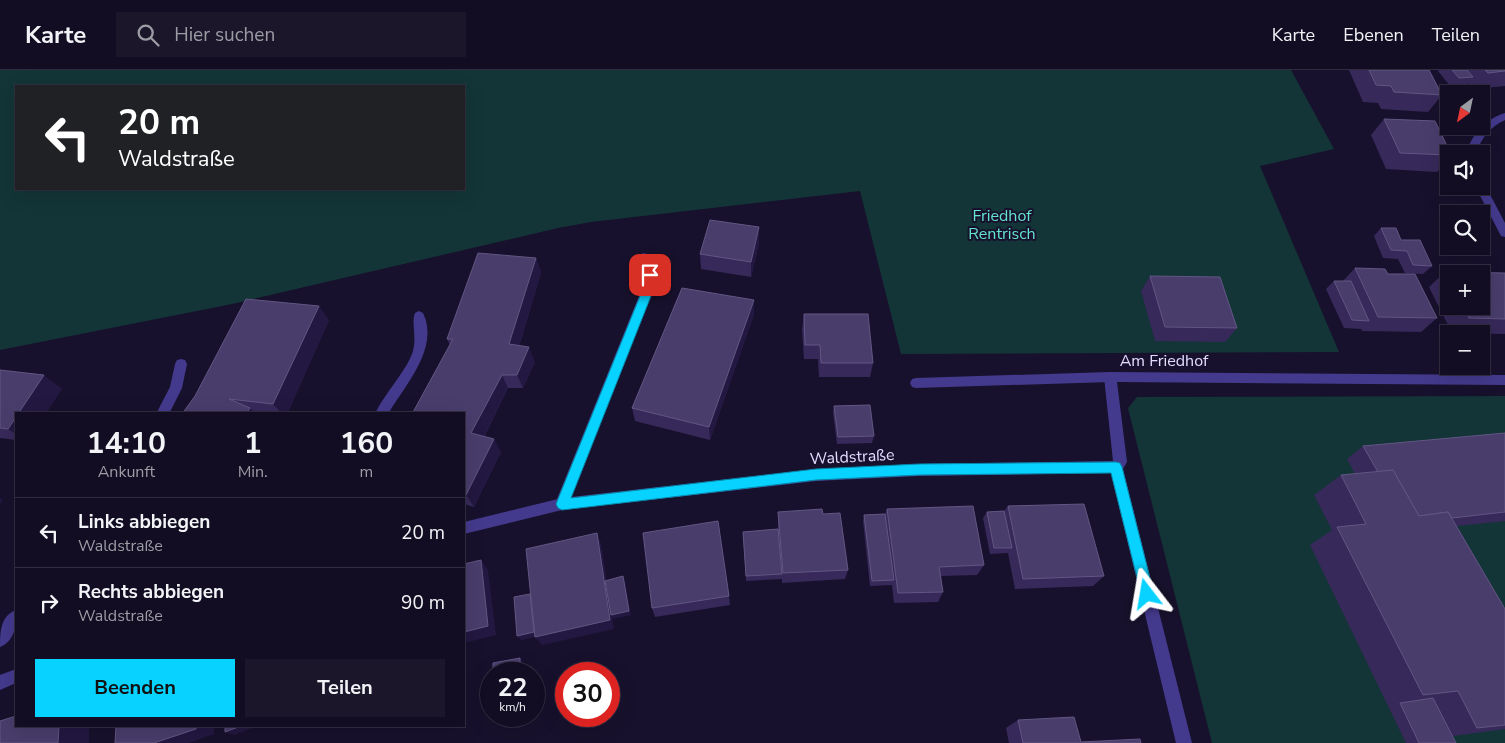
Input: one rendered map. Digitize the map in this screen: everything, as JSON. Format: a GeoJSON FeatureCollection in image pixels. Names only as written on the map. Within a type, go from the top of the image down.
{"type":"FeatureCollection","features":[{"type":"Feature","properties":{"kind":"street"},"geometry":{"type":"LineString","coordinates":[[1474,145],[1485,127],[1505,116]]}},
{"type":"Feature","properties":{"kind":"street"},"geometry":{"type":"LineString","coordinates":[[1485,195],[1505,232]]}},
{"type":"Feature","properties":{"kind":"street"},"geometry":{"type":"LineString","coordinates":[[562,504],[645,296],[650,275],[643,257]]}},
{"type":"Feature","properties":{"kind":"street"},"geometry":{"type":"LineString","coordinates":[[382,412],[419,353],[422,336],[419,316]]}},
{"type":"Feature","properties":{"kind":"street"},"geometry":{"type":"LineString","coordinates":[[163,412],[176,388],[181,364]]}},
{"type":"Feature","properties":{"kind":"street"},"geometry":{"type":"LineString","coordinates":[[916,383],[1110,377]]}},
{"type":"Feature","properties":{"kind":"street","name":"Am Friedhof"},"geometry":{"type":"LineString","coordinates":[[1184,743],[1116,467],[1120,462],[1110,377],[1505,380]]}},
{"type":"Feature","properties":{"kind":"street","name":"Waldstraße"},"geometry":{"type":"LineString","coordinates":[[465,528],[562,504],[816,475],[919,470],[1116,467]]}},
{"type":"Feature","properties":{"kind":"street"},"geometry":{"type":"LineString","coordinates":[[0,640],[15,618]]}},
{"type":"Feature","properties":{"kind":"street"},"geometry":{"type":"LineString","coordinates":[[0,683],[15,676]]}},
{"type":"Feature","properties":{"kind":"green space","name":"Friedhof Rentrisch"},"geometry":{"type":"Polygon","coordinates":[[[0,70],[1291,70],[1334,149],[1260,166],[1339,352],[901,354],[860,191],[591,222],[232,304],[0,350],[0,70]]]}},
{"type":"Feature","properties":{"kind":"green space"},"geometry":{"type":"Polygon","coordinates":[[[1505,396],[1505,743],[1212,743],[1128,408],[1137,397],[1505,396]]]}},
{"type":"Feature","properties":{"kind":"building"},"geometry":{"type":"Polygon","coordinates":[[[1369,70],[1429,70],[1440,91],[1440,95],[1394,92],[1391,86],[1376,85],[1369,70]]]}},
{"type":"Feature","properties":{"kind":"building"},"geometry":{"type":"Polygon","coordinates":[[[1452,70],[1467,70],[1473,77],[1459,78],[1452,70]]]}},
{"type":"Feature","properties":{"kind":"building"},"geometry":{"type":"Polygon","coordinates":[[[1485,70],[1505,70],[1505,71],[1488,73],[1485,70]]]}},
{"type":"Feature","properties":{"kind":"building"},"geometry":{"type":"Polygon","coordinates":[[[1384,119],[1435,121],[1440,135],[1447,145],[1440,145],[1440,155],[1400,153],[1384,119]]]}},
{"type":"Feature","properties":{"kind":"building"},"geometry":{"type":"Polygon","coordinates":[[[710,220],[759,227],[751,262],[700,254],[710,220]]]}},
{"type":"Feature","properties":{"kind":"building"},"geometry":{"type":"Polygon","coordinates":[[[1381,228],[1396,228],[1401,240],[1420,240],[1432,266],[1413,265],[1407,251],[1391,250],[1381,228]]]}},
{"type":"Feature","properties":{"kind":"building"},"geometry":{"type":"Polygon","coordinates":[[[478,253],[536,258],[509,344],[529,347],[517,375],[502,375],[471,433],[494,439],[466,495],[465,412],[413,412],[453,339],[447,339],[478,253]]]}},
{"type":"Feature","properties":{"kind":"building"},"geometry":{"type":"Polygon","coordinates":[[[1355,268],[1385,269],[1388,274],[1415,274],[1437,318],[1378,317],[1355,268]]]}},
{"type":"Feature","properties":{"kind":"building"},"geometry":{"type":"Polygon","coordinates":[[[1490,273],[1505,273],[1505,319],[1469,318],[1468,315],[1490,315],[1490,273]]]}},
{"type":"Feature","properties":{"kind":"building"},"geometry":{"type":"Polygon","coordinates":[[[1150,276],[1220,277],[1237,328],[1165,327],[1150,276]]]}},
{"type":"Feature","properties":{"kind":"building"},"geometry":{"type":"Polygon","coordinates":[[[1334,281],[1351,281],[1369,321],[1352,320],[1334,281]]]}},
{"type":"Feature","properties":{"kind":"building"},"geometry":{"type":"Polygon","coordinates":[[[682,288],[754,300],[709,427],[632,408],[682,288]]]}},
{"type":"Feature","properties":{"kind":"building"},"geometry":{"type":"Polygon","coordinates":[[[246,299],[319,306],[273,404],[229,399],[250,408],[247,412],[183,412],[195,396],[246,299]]]}},
{"type":"Feature","properties":{"kind":"building"},"geometry":{"type":"Polygon","coordinates":[[[804,314],[868,314],[873,363],[821,363],[820,345],[805,345],[804,314]]]}},
{"type":"Feature","properties":{"kind":"building"},"geometry":{"type":"Polygon","coordinates":[[[0,370],[44,375],[19,412],[15,412],[15,418],[8,429],[0,428],[0,370]]]}},
{"type":"Feature","properties":{"kind":"building"},"geometry":{"type":"Polygon","coordinates":[[[870,405],[874,436],[838,437],[834,406],[870,405]]]}},
{"type":"Feature","properties":{"kind":"building"},"geometry":{"type":"Polygon","coordinates":[[[1505,433],[1505,512],[1452,518],[1448,512],[1419,516],[1393,470],[1378,472],[1363,446],[1505,433]]]}},
{"type":"Feature","properties":{"kind":"building"},"geometry":{"type":"Polygon","coordinates":[[[1393,470],[1419,516],[1448,512],[1505,609],[1505,725],[1477,728],[1458,691],[1423,695],[1337,527],[1366,524],[1341,475],[1393,470]]]}},
{"type":"Feature","properties":{"kind":"building"},"geometry":{"type":"Polygon","coordinates":[[[1084,504],[1104,576],[1023,579],[1008,506],[1084,504]]]}},
{"type":"Feature","properties":{"kind":"building"},"geometry":{"type":"Polygon","coordinates":[[[973,506],[984,565],[939,567],[943,592],[898,593],[887,509],[973,506]]]}},
{"type":"Feature","properties":{"kind":"building"},"geometry":{"type":"Polygon","coordinates":[[[822,509],[823,514],[840,513],[848,570],[783,573],[778,512],[822,509]]]}},
{"type":"Feature","properties":{"kind":"building"},"geometry":{"type":"Polygon","coordinates":[[[1004,511],[1012,548],[994,548],[987,512],[1004,511]]]}},
{"type":"Feature","properties":{"kind":"building"},"geometry":{"type":"Polygon","coordinates":[[[885,514],[894,580],[872,581],[864,515],[885,514]]]}},
{"type":"Feature","properties":{"kind":"building"},"geometry":{"type":"Polygon","coordinates":[[[718,521],[729,596],[652,608],[643,533],[718,521]]]}},
{"type":"Feature","properties":{"kind":"building"},"geometry":{"type":"Polygon","coordinates":[[[778,529],[782,574],[746,576],[743,532],[778,529]]]}},
{"type":"Feature","properties":{"kind":"building"},"geometry":{"type":"Polygon","coordinates":[[[597,533],[610,620],[535,637],[526,549],[597,533]]]}},
{"type":"Feature","properties":{"kind":"building"},"geometry":{"type":"Polygon","coordinates":[[[481,560],[488,626],[465,632],[465,564],[481,560]]]}},
{"type":"Feature","properties":{"kind":"building"},"geometry":{"type":"Polygon","coordinates":[[[623,576],[629,611],[611,615],[605,581],[623,576]]]}},
{"type":"Feature","properties":{"kind":"building"},"geometry":{"type":"Polygon","coordinates":[[[530,594],[534,632],[517,636],[514,597],[530,594]]]}},
{"type":"Feature","properties":{"kind":"building"},"geometry":{"type":"Polygon","coordinates":[[[520,658],[520,662],[498,662],[520,658]]]}},
{"type":"Feature","properties":{"kind":"building"},"geometry":{"type":"Polygon","coordinates":[[[1433,698],[1456,743],[1419,743],[1400,703],[1433,698]]]}},
{"type":"Feature","properties":{"kind":"building"},"geometry":{"type":"Polygon","coordinates":[[[15,716],[15,727],[59,727],[58,743],[0,743],[0,721],[15,716]]]}},
{"type":"Feature","properties":{"kind":"building"},"geometry":{"type":"Polygon","coordinates":[[[1074,717],[1081,742],[1140,739],[1141,743],[1023,743],[1018,720],[1074,717]]]}},
{"type":"Feature","properties":{"kind":"building"},"geometry":{"type":"Polygon","coordinates":[[[116,727],[196,727],[196,729],[154,743],[115,743],[116,727]]]}},
{"type":"Feature","properties":{"kind":"building"},"geometry":{"type":"Polygon","coordinates":[[[225,727],[238,727],[225,732],[225,727]]]}},
{"type":"Feature","properties":{"kind":"route"},"geometry":{"type":"LineString","coordinates":[[650,275],[645,296],[562,504],[816,475],[919,470],[1116,467],[1147,594]]}}]}
